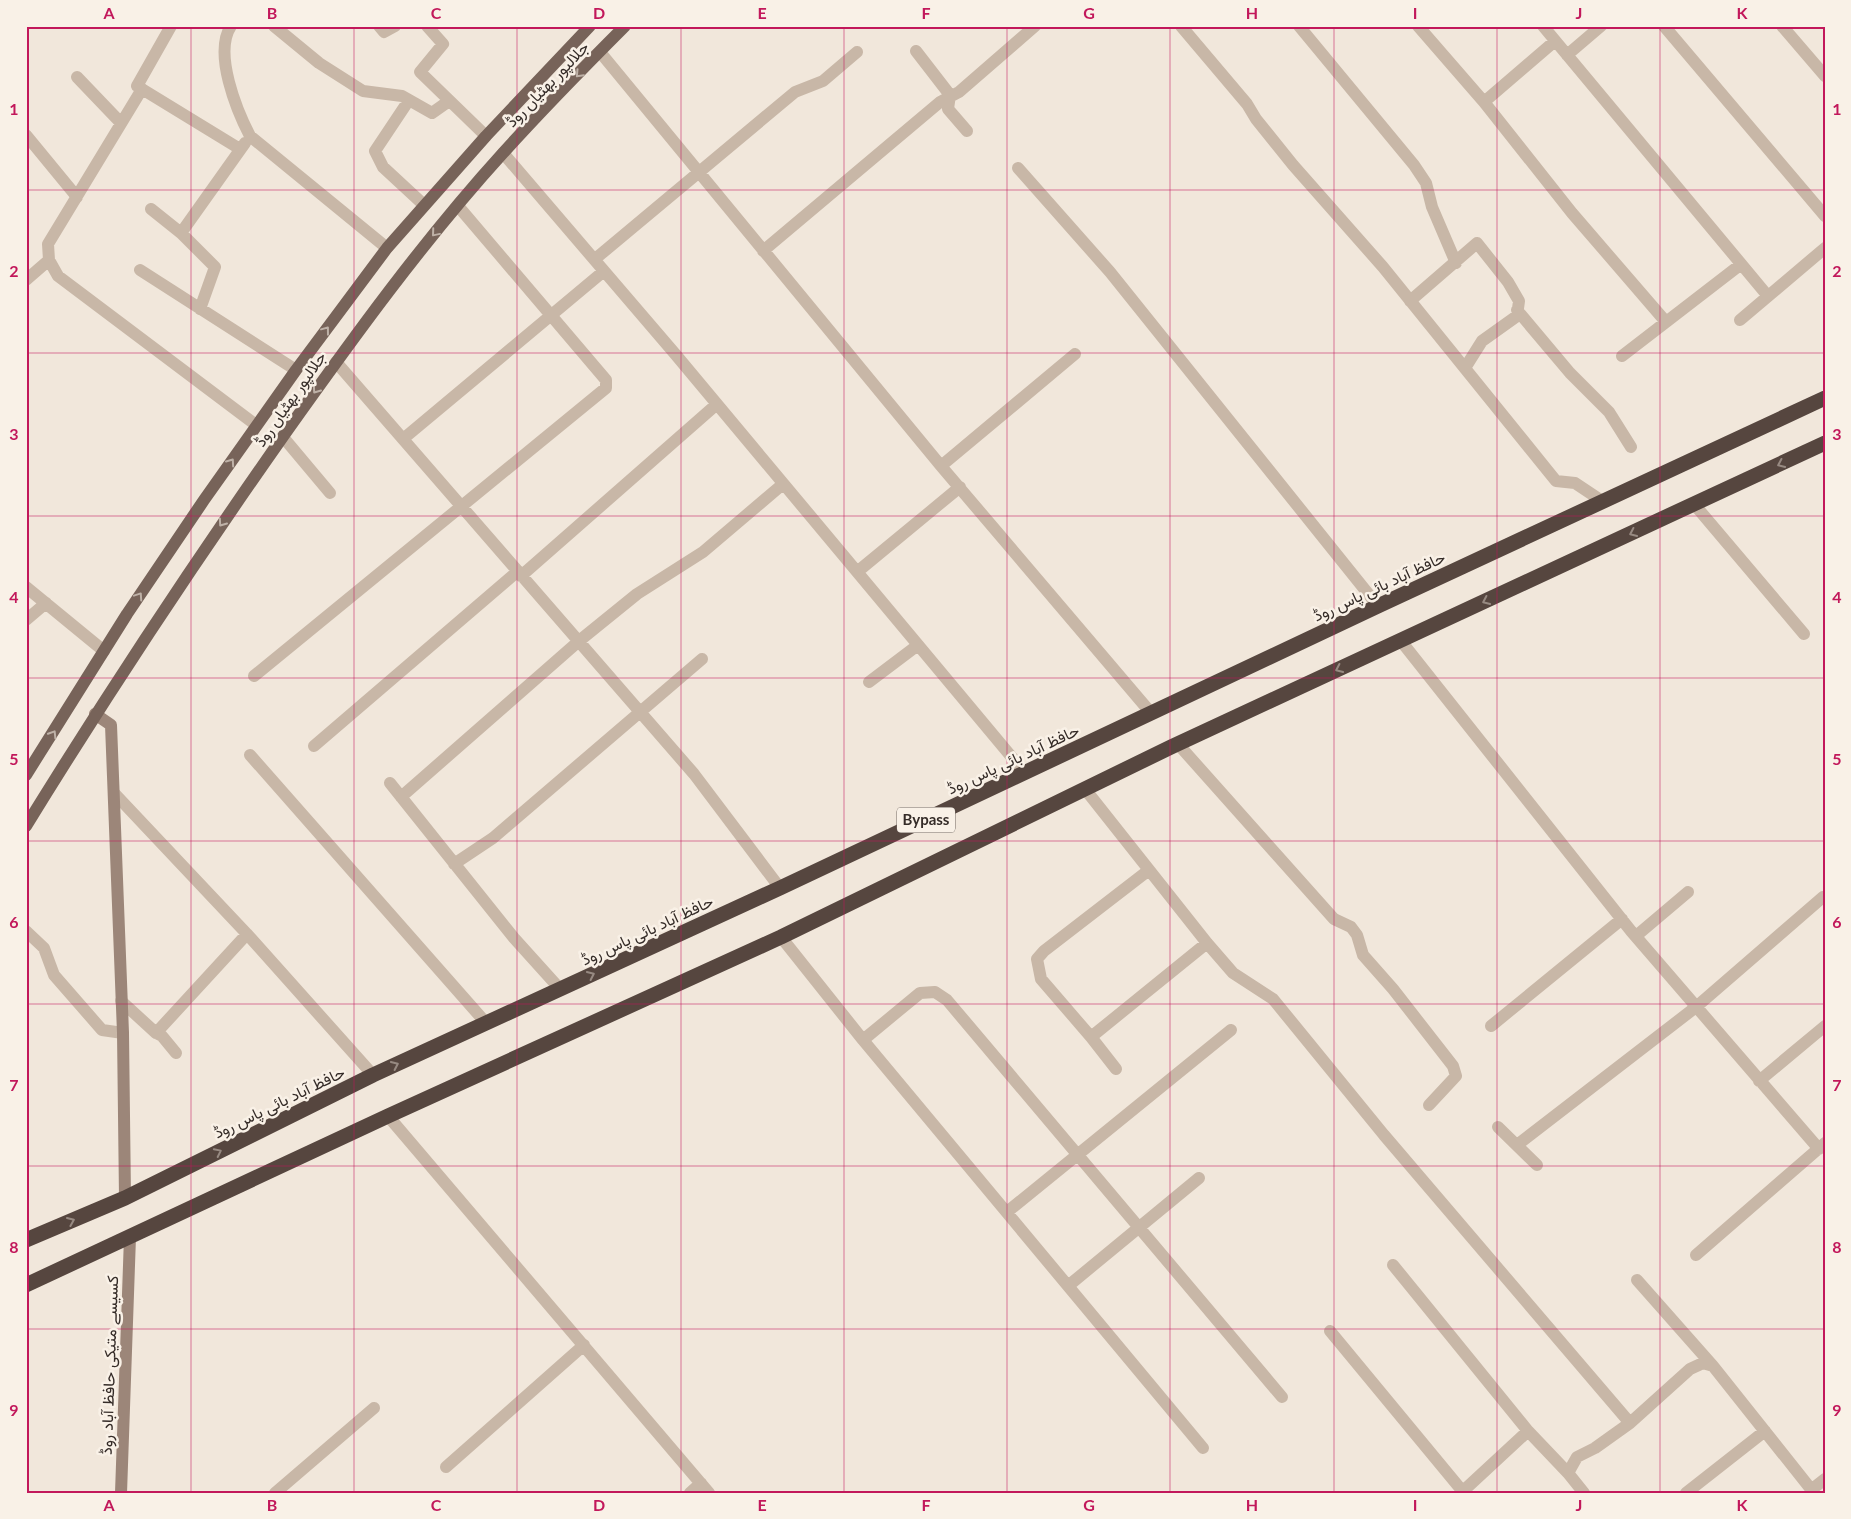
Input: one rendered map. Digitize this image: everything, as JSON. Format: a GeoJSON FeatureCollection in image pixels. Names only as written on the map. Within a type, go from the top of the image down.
{"type":"FeatureCollection","features":[{"type":"Feature","properties":{"kind":"highway","name":"حافظ آباد بائی پاس روڈ"},"geometry":{"type":"LineString","coordinates":[[26,1240],[125,1198],[373,1075],[780,888],[1825,398]]}},
{"type":"Feature","properties":{"kind":"highway","name":"Bypass"},"geometry":{"type":"LineString","coordinates":[[26,1285],[388,1116],[781,937],[1178,744],[1825,443]]}},
{"type":"Feature","properties":{"kind":"main road","name":"جلالپور بھٹیاں روڈ"},"geometry":{"type":"LineString","coordinates":[[26,775],[104,651],[256,425],[387,248],[486,136],[590,26]]}},
{"type":"Feature","properties":{"kind":"main road","name":"جلالپور بھٹیاں روڈ"},"geometry":{"type":"LineString","coordinates":[[26,826],[95,714],[184,577],[336,362],[422,248],[503,153],[626,26]]}},
{"type":"Feature","properties":{"kind":"street"},"geometry":{"type":"LineString","coordinates":[[171,26],[137,86],[240,149]]}},
{"type":"Feature","properties":{"kind":"street"},"geometry":{"type":"LineString","coordinates":[[274,26],[319,63],[363,91],[402,96],[432,113],[449,101]]}},
{"type":"Feature","properties":{"kind":"street"},"geometry":{"type":"LineString","coordinates":[[379,26],[384,32],[395,26]]}},
{"type":"Feature","properties":{"kind":"street"},"geometry":{"type":"LineString","coordinates":[[427,26],[443,44],[420,72],[486,136]]}},
{"type":"Feature","properties":{"kind":"street"},"geometry":{"type":"LineString","coordinates":[[763,251],[950,95],[958,92],[1035,26]]}},
{"type":"Feature","properties":{"kind":"street"},"geometry":{"type":"LineString","coordinates":[[1181,26],[1247,104],[1256,119],[1293,165],[1410,301],[1556,481],[1575,483],[1602,501]]}},
{"type":"Feature","properties":{"kind":"street"},"geometry":{"type":"LineString","coordinates":[[1299,26],[1426,183],[1432,207],[1456,262]]}},
{"type":"Feature","properties":{"kind":"street"},"geometry":{"type":"LineString","coordinates":[[1418,26],[1484,102],[1572,213],[1666,322]]}},
{"type":"Feature","properties":{"kind":"street"},"geometry":{"type":"LineString","coordinates":[[1543,26],[1740,265],[1767,295]]}},
{"type":"Feature","properties":{"kind":"street"},"geometry":{"type":"LineString","coordinates":[[1567,55],[1601,26]]}},
{"type":"Feature","properties":{"kind":"street"},"geometry":{"type":"LineString","coordinates":[[1664,26],[1825,216]]}},
{"type":"Feature","properties":{"kind":"street"},"geometry":{"type":"LineString","coordinates":[[1782,26],[1825,76]]}},
{"type":"Feature","properties":{"kind":"street"},"geometry":{"type":"LineString","coordinates":[[229,27],[224,54],[226,68],[240,117],[250,136],[387,248]]}},
{"type":"Feature","properties":{"kind":"street"},"geometry":{"type":"LineString","coordinates":[[1484,102],[1555,41]]}},
{"type":"Feature","properties":{"kind":"street"},"geometry":{"type":"LineString","coordinates":[[916,51],[950,95],[948,109],[967,131]]}},
{"type":"Feature","properties":{"kind":"street"},"geometry":{"type":"LineString","coordinates":[[600,52],[941,466],[1151,713]]}},
{"type":"Feature","properties":{"kind":"street"},"geometry":{"type":"LineString","coordinates":[[595,259],[795,92],[823,81],[857,52]]}},
{"type":"Feature","properties":{"kind":"street"},"geometry":{"type":"LineString","coordinates":[[77,77],[121,123]]}},
{"type":"Feature","properties":{"kind":"street"},"geometry":{"type":"LineString","coordinates":[[142,89],[48,244],[48,260],[58,276],[256,425]]}},
{"type":"Feature","properties":{"kind":"street"},"geometry":{"type":"LineString","coordinates":[[409,100],[375,151],[383,167],[424,206]]}},
{"type":"Feature","properties":{"kind":"street"},"geometry":{"type":"LineString","coordinates":[[180,233],[250,136]]}},
{"type":"Feature","properties":{"kind":"street"},"geometry":{"type":"LineString","coordinates":[[29,144],[77,196]]}},
{"type":"Feature","properties":{"kind":"street"},"geometry":{"type":"LineString","coordinates":[[503,153],[595,259],[1025,773]]}},
{"type":"Feature","properties":{"kind":"street"},"geometry":{"type":"LineString","coordinates":[[1018,168],[1110,272],[1378,606]]}},
{"type":"Feature","properties":{"kind":"street"},"geometry":{"type":"LineString","coordinates":[[254,676],[606,388],[606,380],[458,206]]}},
{"type":"Feature","properties":{"kind":"street"},"geometry":{"type":"LineString","coordinates":[[151,209],[180,233],[215,267],[200,309]]}},
{"type":"Feature","properties":{"kind":"street"},"geometry":{"type":"LineString","coordinates":[[1410,301],[1477,243],[1508,282],[1518,301],[1516,316],[1482,341],[1465,368]]}},
{"type":"Feature","properties":{"kind":"street"},"geometry":{"type":"LineString","coordinates":[[1740,320],[1767,295],[1825,248]]}},
{"type":"Feature","properties":{"kind":"street"},"geometry":{"type":"LineString","coordinates":[[26,280],[48,260]]}},
{"type":"Feature","properties":{"kind":"street"},"geometry":{"type":"LineString","coordinates":[[1622,356],[1740,265]]}},
{"type":"Feature","properties":{"kind":"street"},"geometry":{"type":"LineString","coordinates":[[140,270],[296,370]]}},
{"type":"Feature","properties":{"kind":"street"},"geometry":{"type":"LineString","coordinates":[[403,440],[604,271]]}},
{"type":"Feature","properties":{"kind":"street"},"geometry":{"type":"LineString","coordinates":[[1517,310],[1570,373],[1609,412],[1631,446]]}},
{"type":"Feature","properties":{"kind":"street"},"geometry":{"type":"LineString","coordinates":[[941,466],[1075,354]]}},
{"type":"Feature","properties":{"kind":"street"},"geometry":{"type":"LineString","coordinates":[[336,362],[694,774],[780,888]]}},
{"type":"Feature","properties":{"kind":"street"},"geometry":{"type":"LineString","coordinates":[[314,746],[520,574],[717,404]]}},
{"type":"Feature","properties":{"kind":"street"},"geometry":{"type":"LineString","coordinates":[[283,437],[330,493]]}},
{"type":"Feature","properties":{"kind":"street"},"geometry":{"type":"LineString","coordinates":[[401,797],[579,641],[637,594],[703,552],[783,484]]}},
{"type":"Feature","properties":{"kind":"street"},"geometry":{"type":"LineString","coordinates":[[857,572],[960,487]]}},
{"type":"Feature","properties":{"kind":"street"},"geometry":{"type":"LineString","coordinates":[[1694,504],[1804,634]]}},
{"type":"Feature","properties":{"kind":"street"},"geometry":{"type":"LineString","coordinates":[[26,587],[104,651]]}},
{"type":"Feature","properties":{"kind":"street"},"geometry":{"type":"LineString","coordinates":[[26,620],[46,603]]}},
{"type":"Feature","properties":{"kind":"street"},"geometry":{"type":"LineString","coordinates":[[1400,641],[1636,936],[1759,1081],[1822,1146],[1696,1255]]}},
{"type":"Feature","properties":{"kind":"street"},"geometry":{"type":"LineString","coordinates":[[868,682],[918,645]]}},
{"type":"Feature","properties":{"kind":"street"},"geometry":{"type":"LineString","coordinates":[[454,864],[493,838],[639,710],[702,658]]}},
{"type":"Feature","properties":{"kind":"street"},"geometry":{"type":"LineString","coordinates":[[95,714],[111,725],[123,1034],[125,1198]]}},
{"type":"Feature","properties":{"kind":"street"},"geometry":{"type":"LineString","coordinates":[[1178,744],[1334,919],[1351,927],[1357,935],[1363,955],[1393,989],[1453,1066],[1456,1076],[1429,1105]]}},
{"type":"Feature","properties":{"kind":"street"},"geometry":{"type":"LineString","coordinates":[[250,755],[486,1023]]}},
{"type":"Feature","properties":{"kind":"street"},"geometry":{"type":"LineString","coordinates":[[390,783],[454,864],[560,989]]}},
{"type":"Feature","properties":{"kind":"street"},"geometry":{"type":"LineString","coordinates":[[1085,789],[1207,943],[1233,973],[1273,999],[1384,1134],[1630,1423]]}},
{"type":"Feature","properties":{"kind":"street"},"geometry":{"type":"LineString","coordinates":[[115,794],[247,934],[373,1075]]}},
{"type":"Feature","properties":{"kind":"street"},"geometry":{"type":"LineString","coordinates":[[1116,1069],[1092,1036],[1041,980],[1037,959],[1044,951],[1149,870]]}},
{"type":"Feature","properties":{"kind":"street"},"geometry":{"type":"LineString","coordinates":[[1636,936],[1688,892]]}},
{"type":"Feature","properties":{"kind":"street"},"geometry":{"type":"LineString","coordinates":[[1517,1145],[1696,1007],[1823,897]]}},
{"type":"Feature","properties":{"kind":"street"},"geometry":{"type":"LineString","coordinates":[[1491,1026],[1622,919]]}},
{"type":"Feature","properties":{"kind":"street"},"geometry":{"type":"LineString","coordinates":[[26,931],[44,948],[54,975],[102,1030],[123,1034]]}},
{"type":"Feature","properties":{"kind":"street"},"geometry":{"type":"LineString","coordinates":[[156,1034],[247,934]]}},
{"type":"Feature","properties":{"kind":"street"},"geometry":{"type":"LineString","coordinates":[[781,937],[863,1040],[1203,1448]]}},
{"type":"Feature","properties":{"kind":"street"},"geometry":{"type":"LineString","coordinates":[[1092,1036],[1207,943]]}},
{"type":"Feature","properties":{"kind":"street"},"geometry":{"type":"LineString","coordinates":[[863,1040],[920,993],[935,992],[947,1000],[1282,1396]]}},
{"type":"Feature","properties":{"kind":"street"},"geometry":{"type":"LineString","coordinates":[[121,1001],[156,1034],[162,1036],[176,1053]]}},
{"type":"Feature","properties":{"kind":"street"},"geometry":{"type":"LineString","coordinates":[[1759,1081],[1825,1026]]}},
{"type":"Feature","properties":{"kind":"street"},"geometry":{"type":"LineString","coordinates":[[1007,1212],[1231,1030]]}},
{"type":"Feature","properties":{"kind":"street"},"geometry":{"type":"LineString","coordinates":[[388,1116],[705,1488],[690,1493]]}},
{"type":"Feature","properties":{"kind":"street"},"geometry":{"type":"LineString","coordinates":[[1498,1127],[1537,1165]]}},
{"type":"Feature","properties":{"kind":"street"},"geometry":{"type":"LineString","coordinates":[[1068,1286],[1198,1178]]}},
{"type":"Feature","properties":{"kind":"street","name":"کسیسے متیکی حافظ آباد روڈ"},"geometry":{"type":"LineString","coordinates":[[122,1493],[130,1237]]}},
{"type":"Feature","properties":{"kind":"street"},"geometry":{"type":"LineString","coordinates":[[1393,1265],[1528,1431],[1568,1473],[1584,1493]]}},
{"type":"Feature","properties":{"kind":"street"},"geometry":{"type":"LineString","coordinates":[[1637,1280],[1713,1366],[1813,1491],[1825,1479]]}},
{"type":"Feature","properties":{"kind":"street"},"geometry":{"type":"LineString","coordinates":[[1330,1331],[1462,1492],[1528,1431]]}},
{"type":"Feature","properties":{"kind":"street"},"geometry":{"type":"LineString","coordinates":[[446,1467],[584,1345]]}},
{"type":"Feature","properties":{"kind":"street"},"geometry":{"type":"LineString","coordinates":[[1568,1473],[1577,1457],[1595,1448],[1630,1423],[1690,1369],[1703,1363],[1713,1366]]}},
{"type":"Feature","properties":{"kind":"street"},"geometry":{"type":"LineString","coordinates":[[282,1491],[374,1408]]}},
{"type":"Feature","properties":{"kind":"street"},"geometry":{"type":"LineString","coordinates":[[1686,1493],[1765,1431]]}}]}
